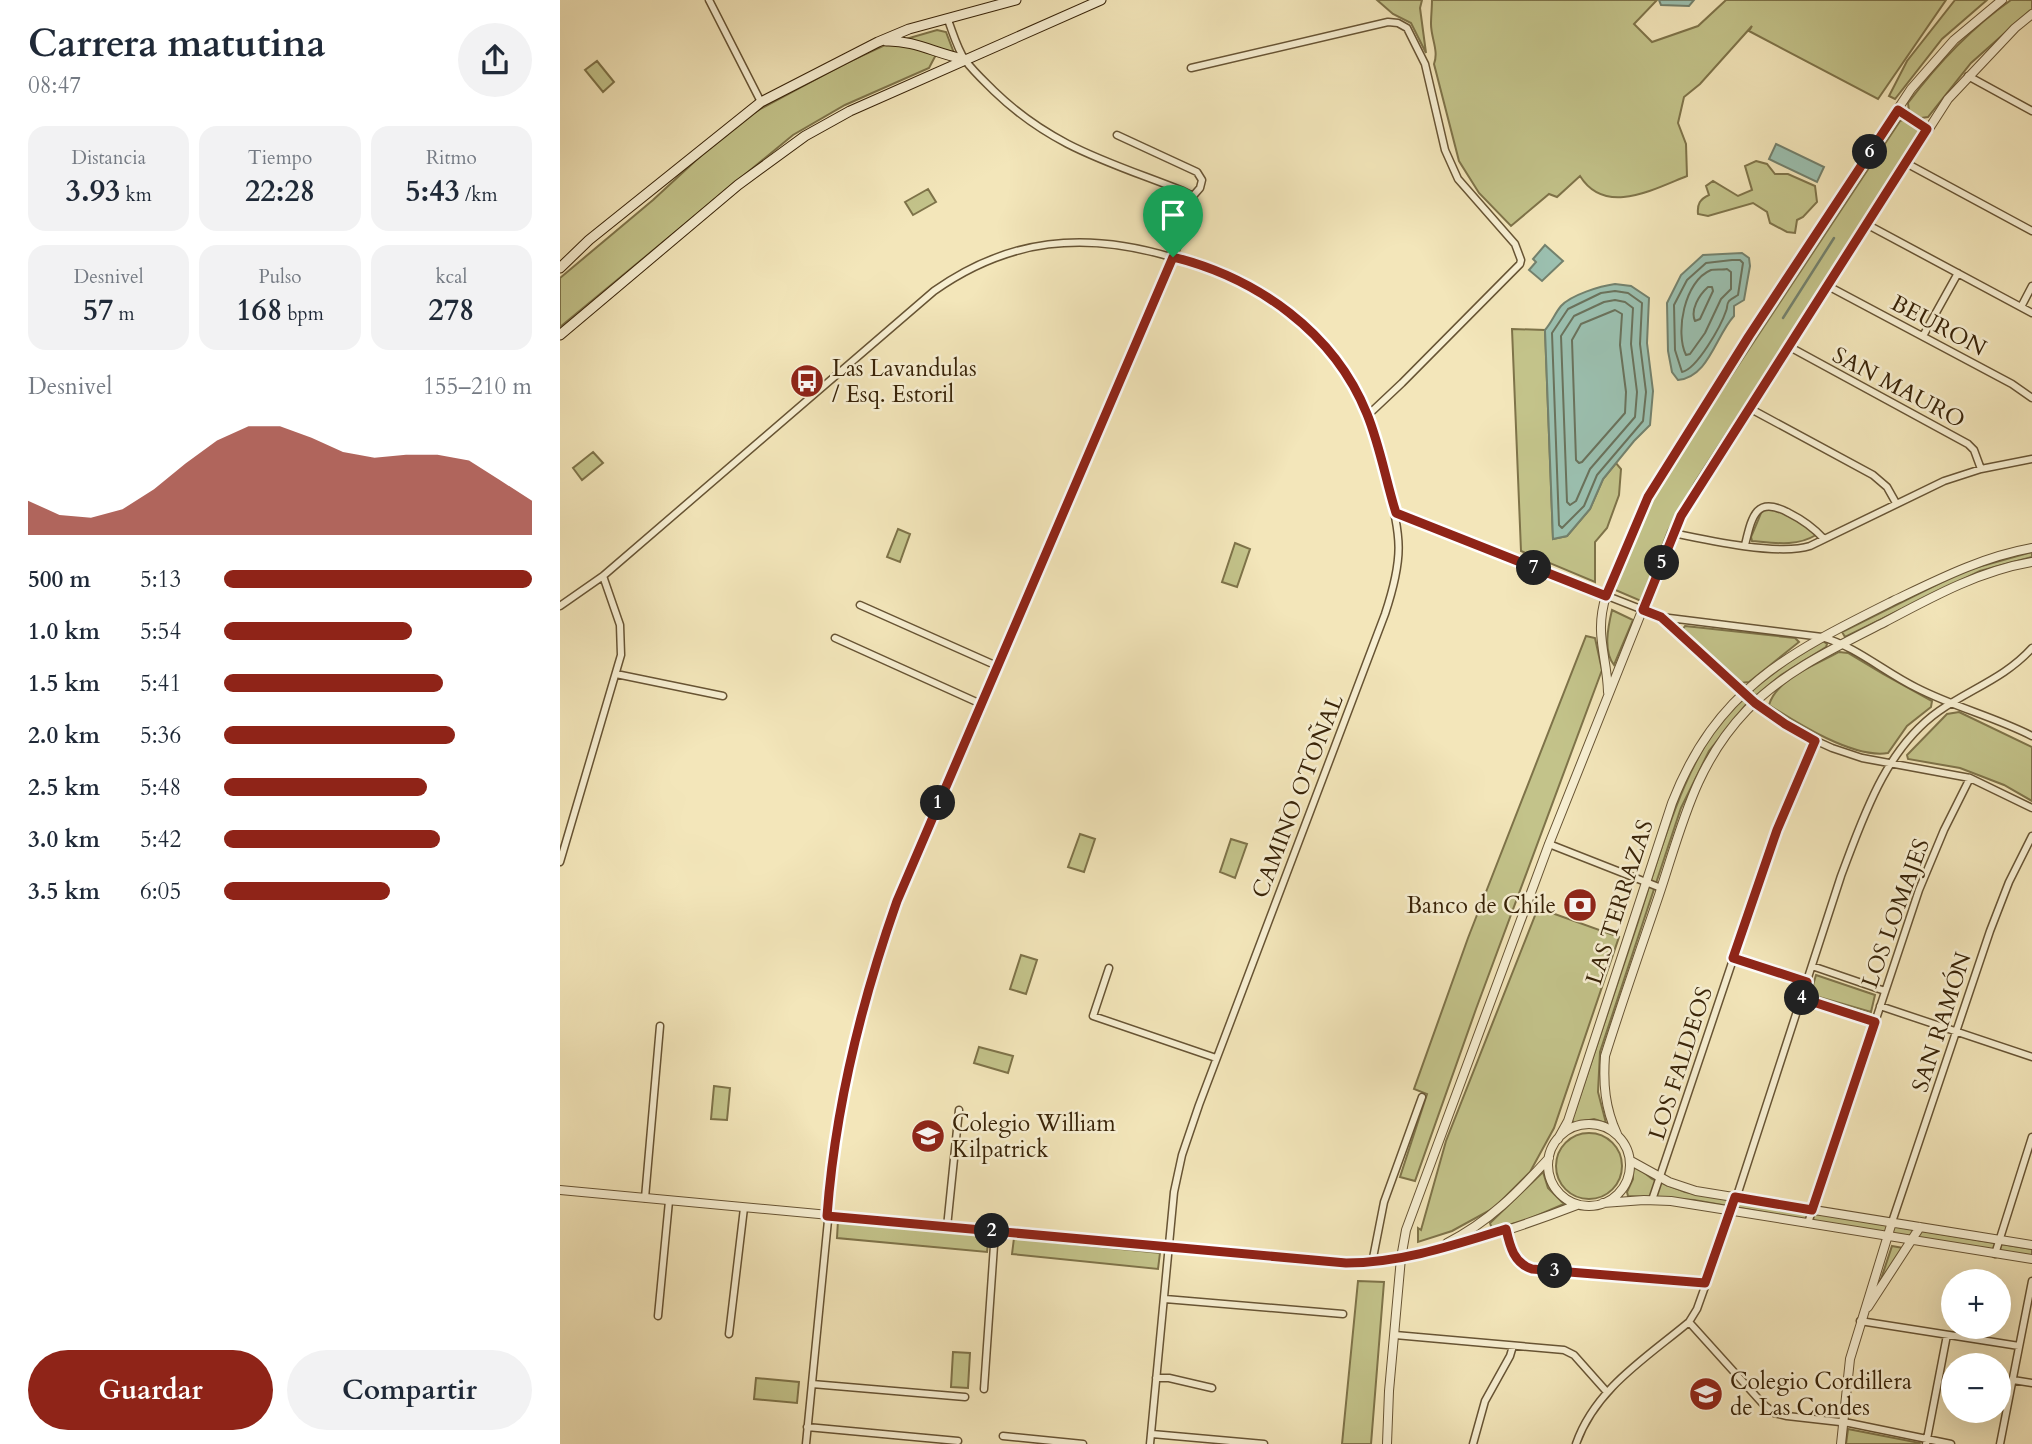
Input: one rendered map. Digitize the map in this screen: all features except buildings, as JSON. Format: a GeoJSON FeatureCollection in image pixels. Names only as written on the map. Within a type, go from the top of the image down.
{"type":"FeatureCollection","features":[{"type":"Feature","properties":{"kind":"main road"},"geometry":{"type":"LineString","coordinates":[[560,268],[589,240],[761,102],[841,59],[909,29],[1016,0]]}},
{"type":"Feature","properties":{"kind":"main road"},"geometry":{"type":"LineString","coordinates":[[560,335],[738,185],[782,152],[843,114],[1101,0]]}},
{"type":"Feature","properties":{"kind":"main road"},"geometry":{"type":"LineString","coordinates":[[878,42],[912,43],[940,54],[964,59]]}},
{"type":"Feature","properties":{"kind":"main road"},"geometry":{"type":"LineString","coordinates":[[929,74],[937,66],[940,54]]}},
{"type":"Feature","properties":{"kind":"street"},"geometry":{"type":"LineString","coordinates":[[709,0],[761,102]]}},
{"type":"Feature","properties":{"kind":"street"},"geometry":{"type":"LineString","coordinates":[[1608,695],[1600,634],[1606,596],[1648,497],[1755,326],[1911,89],[1947,47],[2003,0]]}},
{"type":"Feature","properties":{"kind":"street"},"geometry":{"type":"LineString","coordinates":[[1387,1444],[1401,1258],[1406,1230],[1549,844],[1673,533],[1681,516],[1927,129],[1968,76],[2032,14]]}},
{"type":"Feature","properties":{"kind":"street"},"geometry":{"type":"LineString","coordinates":[[948,20],[964,59],[1014,109],[1051,137],[1194,196]]}},
{"type":"Feature","properties":{"kind":"street"},"geometry":{"type":"LineString","coordinates":[[1191,68],[1388,22],[1407,28],[1424,64],[1445,150],[1454,171],[1464,187],[1515,244],[1521,260],[1368,415]]}},
{"type":"Feature","properties":{"kind":"street"},"geometry":{"type":"LineString","coordinates":[[1968,76],[2032,111]]}},
{"type":"Feature","properties":{"kind":"street"},"geometry":{"type":"LineString","coordinates":[[1898,110],[1927,129]]}},
{"type":"Feature","properties":{"kind":"street"},"geometry":{"type":"LineString","coordinates":[[806,1444],[827,1216],[841,1107],[870,981],[912,862],[1192,214],[1194,196],[1202,180],[1197,172],[1117,135]]}},
{"type":"Feature","properties":{"kind":"street"},"geometry":{"type":"LineString","coordinates":[[1906,163],[2032,231]]}},
{"type":"Feature","properties":{"kind":"street"},"geometry":{"type":"LineString","coordinates":[[1868,225],[2032,313]]}},
{"type":"Feature","properties":{"kind":"street","name":"CAMINO OTOÑAL"},"geometry":{"type":"LineString","coordinates":[[560,606],[603,576],[934,291],[961,273],[1020,249],[1070,242],[1121,244],[1208,267],[1267,296],[1322,343],[1341,368],[1368,415],[1396,513],[1400,555],[1394,589],[1191,1127],[1178,1173],[1170,1222],[1150,1444]]}},
{"type":"Feature","properties":{"kind":"street"},"geometry":{"type":"LineString","coordinates":[[1923,336],[1958,273]]}},
{"type":"Feature","properties":{"kind":"street","name":"BEURON"},"geometry":{"type":"LineString","coordinates":[[1828,285],[2019,388],[2032,398]]}},
{"type":"Feature","properties":{"kind":"street"},"geometry":{"type":"LineString","coordinates":[[2021,307],[2032,286]]}},
{"type":"Feature","properties":{"kind":"street","name":"SAN MAURO"},"geometry":{"type":"LineString","coordinates":[[1788,346],[1968,444],[1974,450],[1981,469]]}},
{"type":"Feature","properties":{"kind":"street"},"geometry":{"type":"LineString","coordinates":[[1749,408],[1873,475],[1887,487],[1896,503]]}},
{"type":"Feature","properties":{"kind":"street"},"geometry":{"type":"LineString","coordinates":[[1673,533],[1796,550],[1824,539],[1929,486],[1981,469],[2032,459]]}},
{"type":"Feature","properties":{"kind":"street"},"geometry":{"type":"LineString","coordinates":[[1745,545],[1756,513],[1768,504],[1805,521],[1824,539]]}},
{"type":"Feature","properties":{"kind":"street"},"geometry":{"type":"LineString","coordinates":[[1396,513],[1661,617],[1822,637],[1843,643],[1902,680],[1950,704],[1998,720],[2032,736]]}},
{"type":"Feature","properties":{"kind":"street","name":"LAS TERRAZAS"},"geometry":{"type":"LineString","coordinates":[[1558,1139],[1567,1121],[1672,803],[1694,756],[1722,716],[1768,671],[1822,637],[1984,559],[2032,548]]}},
{"type":"Feature","properties":{"kind":"street","name":"LAS TERRAZAS"},"geometry":{"type":"LineString","coordinates":[[1617,1134],[1606,1107],[1605,1056],[1685,809],[1706,764],[1726,735],[1755,703],[1810,661],[1949,590],[1986,574],[2032,562]]}},
{"type":"Feature","properties":{"kind":"street"},"geometry":{"type":"LineString","coordinates":[[560,862],[616,674],[621,645],[620,625],[603,576]]}},
{"type":"Feature","properties":{"kind":"street"},"geometry":{"type":"LineString","coordinates":[[1942,577],[1949,590]]}},
{"type":"Feature","properties":{"kind":"street"},"geometry":{"type":"LineString","coordinates":[[859,605],[997,666]]}},
{"type":"Feature","properties":{"kind":"street"},"geometry":{"type":"LineString","coordinates":[[1661,617],[1755,703],[1815,741],[1847,754],[1890,765],[1970,778],[2032,808]]}},
{"type":"Feature","properties":{"kind":"street"},"geometry":{"type":"LineString","coordinates":[[835,638],[981,704]]}},
{"type":"Feature","properties":{"kind":"street"},"geometry":{"type":"LineString","coordinates":[[1576,1444],[1591,1412],[1606,1391],[1689,1322],[1701,1301],[1851,852],[1890,765],[1917,730],[1950,704],[2000,676],[2032,648]]}},
{"type":"Feature","properties":{"kind":"street"},"geometry":{"type":"LineString","coordinates":[[616,674],[723,696]]}},
{"type":"Feature","properties":{"kind":"street","name":"LOS FALDEOS"},"geometry":{"type":"LineString","coordinates":[[1652,1200],[1777,830],[1815,741]]}},
{"type":"Feature","properties":{"kind":"street"},"geometry":{"type":"LineString","coordinates":[[1694,756],[1706,764]]}},
{"type":"Feature","properties":{"kind":"street","name":"LOS LOMAJES"},"geometry":{"type":"LineString","coordinates":[[1808,1223],[1927,869],[1970,778]]}},
{"type":"Feature","properties":{"kind":"street","name":"SAN RAMÓN"},"geometry":{"type":"LineString","coordinates":[[1892,1222],[2000,904],[2032,836]]}},
{"type":"Feature","properties":{"kind":"street"},"geometry":{"type":"LineString","coordinates":[[1549,844],[1661,888]]}},
{"type":"Feature","properties":{"kind":"street"},"geometry":{"type":"LineString","coordinates":[[1733,958],[1807,982]]}},
{"type":"Feature","properties":{"kind":"street"},"geometry":{"type":"LineString","coordinates":[[1812,967],[1885,991]]}},
{"type":"Feature","properties":{"kind":"street"},"geometry":{"type":"LineString","coordinates":[[1109,968],[1093,1016],[1216,1058]]}},
{"type":"Feature","properties":{"kind":"street"},"geometry":{"type":"LineString","coordinates":[[1608,998],[1622,1003]]}},
{"type":"Feature","properties":{"kind":"street"},"geometry":{"type":"LineString","coordinates":[[1801,998],[1875,1022]]}},
{"type":"Feature","properties":{"kind":"street"},"geometry":{"type":"LineString","coordinates":[[1880,1006],[2032,1057]]}},
{"type":"Feature","properties":{"kind":"street"},"geometry":{"type":"LineString","coordinates":[[645,1198],[660,1026]]}},
{"type":"Feature","properties":{"kind":"street"},"geometry":{"type":"LineString","coordinates":[[1372,1262],[1384,1202],[1422,1097]]}},
{"type":"Feature","properties":{"kind":"street"},"geometry":{"type":"LineString","coordinates":[[947,1227],[959,1110]]}},
{"type":"Feature","properties":{"kind":"street"},"geometry":{"type":"LineString","coordinates":[[560,1190],[1346,1263],[1372,1262],[1429,1251],[1577,1205],[1594,1206],[1610,1200],[1622,1191],[1630,1177],[1631,1161],[1625,1143],[1605,1126],[1586,1124],[1567,1130],[1558,1139],[1549,1158],[1498,1210],[1465,1233],[1429,1251]]}},
{"type":"Feature","properties":{"kind":"street"},"geometry":{"type":"LineString","coordinates":[[1996,1254],[1998,1240],[2032,1137]]}},
{"type":"Feature","properties":{"kind":"street"},"geometry":{"type":"LineString","coordinates":[[1549,1158],[1552,1185],[1563,1197],[1577,1205]]}},
{"type":"Feature","properties":{"kind":"street"},"geometry":{"type":"LineString","coordinates":[[1631,1161],[1660,1178],[1687,1189],[2032,1245]]}},
{"type":"Feature","properties":{"kind":"street"},"geometry":{"type":"LineString","coordinates":[[658,1315],[669,1200]]}},
{"type":"Feature","properties":{"kind":"street"},"geometry":{"type":"LineString","coordinates":[[1603,1203],[1652,1200],[2032,1259]]}},
{"type":"Feature","properties":{"kind":"street"},"geometry":{"type":"LineString","coordinates":[[729,1334],[744,1208]]}},
{"type":"Feature","properties":{"kind":"street"},"geometry":{"type":"LineString","coordinates":[[1841,1444],[1850,1359],[1892,1222]]}},
{"type":"Feature","properties":{"kind":"street"},"geometry":{"type":"LineString","coordinates":[[1861,1318],[1920,1227]]}},
{"type":"Feature","properties":{"kind":"street"},"geometry":{"type":"LineString","coordinates":[[1506,1229],[1514,1255],[1523,1265],[1532,1269],[1705,1283]]}},
{"type":"Feature","properties":{"kind":"street"},"geometry":{"type":"LineString","coordinates":[[984,1389],[995,1231]]}},
{"type":"Feature","properties":{"kind":"street"},"geometry":{"type":"LineString","coordinates":[[2000,1444],[2032,1281]]}},
{"type":"Feature","properties":{"kind":"street"},"geometry":{"type":"LineString","coordinates":[[1165,1298],[1343,1314]]}},
{"type":"Feature","properties":{"kind":"street"},"geometry":{"type":"LineString","coordinates":[[1861,1318],[1941,1334]]}},
{"type":"Feature","properties":{"kind":"street"},"geometry":{"type":"LineString","coordinates":[[1689,1322],[1770,1410],[1787,1416],[1843,1423],[1927,1442],[1951,1444]]}},
{"type":"Feature","properties":{"kind":"street"},"geometry":{"type":"LineString","coordinates":[[1395,1335],[1567,1351],[1574,1355],[1606,1391]]}},
{"type":"Feature","properties":{"kind":"street"},"geometry":{"type":"LineString","coordinates":[[1927,1442],[1946,1339]]}},
{"type":"Feature","properties":{"kind":"street"},"geometry":{"type":"LineString","coordinates":[[1973,1339],[2019,1346]]}},
{"type":"Feature","properties":{"kind":"street"},"geometry":{"type":"LineString","coordinates":[[1473,1444],[1485,1401],[1513,1346]]}},
{"type":"Feature","properties":{"kind":"street"},"geometry":{"type":"LineString","coordinates":[[1156,1378],[1169,1378],[1212,1388]]}},
{"type":"Feature","properties":{"kind":"street"},"geometry":{"type":"LineString","coordinates":[[2013,1380],[2032,1383]]}},
{"type":"Feature","properties":{"kind":"street"},"geometry":{"type":"LineString","coordinates":[[812,1384],[965,1397]]}},
{"type":"Feature","properties":{"kind":"street"},"geometry":{"type":"LineString","coordinates":[[807,1427],[958,1441]]}},
{"type":"Feature","properties":{"kind":"street"},"geometry":{"type":"LineString","coordinates":[[1152,1434],[1264,1444]]}},
{"type":"Feature","properties":{"kind":"street"},"geometry":{"type":"LineString","coordinates":[[1003,1436],[1083,1444]]}},
{"type":"Feature","properties":{"kind":"green space"},"geometry":{"type":"Polygon","coordinates":[[[1377,0],[1422,0],[1420,8],[1426,53],[1411,23],[1393,14],[1377,0]]]}},
{"type":"Feature","properties":{"kind":"green space"},"geometry":{"type":"Polygon","coordinates":[[[1432,0],[1657,0],[1634,24],[1652,42],[1698,26],[1726,0],[1946,0],[1878,99],[1749,31],[1752,26],[1700,84],[1684,97],[1678,123],[1686,144],[1687,176],[1644,193],[1616,197],[1602,195],[1590,188],[1580,176],[1557,197],[1549,194],[1511,226],[1479,193],[1459,161],[1434,64],[1436,54],[1431,29],[1432,0]]]}},
{"type":"Feature","properties":{"kind":"green space"},"geometry":{"type":"Polygon","coordinates":[[[1955,0],[1987,0],[1942,39],[1895,99],[1889,96],[1907,61],[1955,0]]]}},
{"type":"Feature","properties":{"kind":"green space"},"geometry":{"type":"Polygon","coordinates":[[[2011,0],[2032,0],[2032,9],[1971,63],[1928,117],[1921,118],[1909,111],[1908,103],[1943,60],[1968,35],[2011,0]]]}},
{"type":"Feature","properties":{"kind":"green space"},"geometry":{"type":"Polygon","coordinates":[[[937,30],[946,32],[954,53],[939,49],[929,68],[845,105],[793,135],[560,327],[560,278],[653,200],[732,127],[844,64],[885,45],[937,30]]]}},
{"type":"Feature","properties":{"kind":"green space"},"geometry":{"type":"Polygon","coordinates":[[[597,61],[614,82],[603,92],[585,70],[597,61]]]}},
{"type":"Feature","properties":{"kind":"green space"},"geometry":{"type":"Polygon","coordinates":[[[1905,119],[1921,133],[1695,482],[1668,531],[1641,601],[1613,589],[1653,494],[1900,121],[1905,119]]]}},
{"type":"Feature","properties":{"kind":"green space"},"geometry":{"type":"Polygon","coordinates":[[[1756,161],[1767,164],[1775,174],[1788,174],[1815,186],[1817,202],[1797,220],[1795,233],[1770,223],[1767,212],[1753,203],[1708,216],[1698,214],[1700,202],[1709,195],[1706,186],[1713,181],[1738,196],[1752,190],[1745,166],[1756,161]]]}},
{"type":"Feature","properties":{"kind":"green space"},"geometry":{"type":"Polygon","coordinates":[[[928,189],[936,202],[913,215],[905,202],[928,189]]]}},
{"type":"Feature","properties":{"kind":"green space"},"geometry":{"type":"Polygon","coordinates":[[[1512,329],[1545,330],[1553,539],[1567,536],[1590,509],[1603,479],[1616,463],[1621,469],[1619,495],[1607,528],[1595,542],[1595,582],[1521,551],[1512,329]]]}},
{"type":"Feature","properties":{"kind":"green space"},"geometry":{"type":"Polygon","coordinates":[[[593,452],[603,463],[582,480],[573,468],[593,452]]]}},
{"type":"Feature","properties":{"kind":"green space"},"geometry":{"type":"Polygon","coordinates":[[[1766,508],[1792,518],[1816,535],[1793,543],[1752,541],[1751,537],[1761,513],[1766,508]]]}},
{"type":"Feature","properties":{"kind":"green space"},"geometry":{"type":"Polygon","coordinates":[[[898,529],[910,534],[900,562],[887,557],[898,529]]]}},
{"type":"Feature","properties":{"kind":"green space"},"geometry":{"type":"Polygon","coordinates":[[[1235,543],[1250,549],[1237,587],[1222,582],[1235,543]]]}},
{"type":"Feature","properties":{"kind":"green space"},"geometry":{"type":"Polygon","coordinates":[[[2032,552],[2032,557],[1980,571],[1845,637],[1842,632],[1964,571],[2032,552]]]}},
{"type":"Feature","properties":{"kind":"green space"},"geometry":{"type":"Polygon","coordinates":[[[1612,610],[1633,620],[1614,665],[1607,646],[1612,610]]]}},
{"type":"Feature","properties":{"kind":"green space"},"geometry":{"type":"Polygon","coordinates":[[[1685,626],[1795,638],[1799,642],[1749,682],[1740,683],[1682,630],[1685,626]]]}},
{"type":"Feature","properties":{"kind":"green space"},"geometry":{"type":"Polygon","coordinates":[[[1586,636],[1595,638],[1602,670],[1415,1181],[1400,1177],[1427,1094],[1414,1089],[1468,938],[1586,636]]]}},
{"type":"Feature","properties":{"kind":"green space"},"geometry":{"type":"Polygon","coordinates":[[[1823,641],[1827,644],[1826,647],[1781,675],[1757,695],[1753,694],[1752,690],[1787,663],[1823,641]]]}},
{"type":"Feature","properties":{"kind":"green space"},"geometry":{"type":"Polygon","coordinates":[[[1839,652],[1848,653],[1932,701],[1931,707],[1907,726],[1888,753],[1859,751],[1843,745],[1810,730],[1769,705],[1780,687],[1789,680],[1839,652]]]}},
{"type":"Feature","properties":{"kind":"green space"},"geometry":{"type":"Polygon","coordinates":[[[1744,699],[1747,703],[1709,751],[1681,808],[1600,1052],[1598,1092],[1606,1123],[1594,1119],[1574,1123],[1572,1120],[1677,804],[1706,744],[1724,718],[1744,699]]]}},
{"type":"Feature","properties":{"kind":"green space"},"geometry":{"type":"Polygon","coordinates":[[[1959,712],[2032,747],[2032,801],[2004,785],[1960,768],[1908,759],[1907,755],[1947,714],[1959,712]]]}},
{"type":"Feature","properties":{"kind":"green space"},"geometry":{"type":"Polygon","coordinates":[[[1080,834],[1095,839],[1084,872],[1068,867],[1080,834]]]}},
{"type":"Feature","properties":{"kind":"green space"},"geometry":{"type":"Polygon","coordinates":[[[1231,839],[1247,844],[1235,878],[1220,872],[1231,839]]]}},
{"type":"Feature","properties":{"kind":"green space"},"geometry":{"type":"Polygon","coordinates":[[[1538,908],[1619,937],[1554,1128],[1530,1172],[1494,1208],[1452,1231],[1418,1242],[1418,1228],[1421,1230],[1446,1141],[1538,908]]]}},
{"type":"Feature","properties":{"kind":"green space"},"geometry":{"type":"Polygon","coordinates":[[[1021,955],[1037,960],[1026,994],[1010,989],[1021,955]]]}},
{"type":"Feature","properties":{"kind":"green space"},"geometry":{"type":"Polygon","coordinates":[[[1816,975],[1875,995],[1871,1012],[1812,995],[1816,975]]]}},
{"type":"Feature","properties":{"kind":"green space"},"geometry":{"type":"Polygon","coordinates":[[[979,1047],[1013,1056],[1008,1073],[974,1063],[979,1047]]]}},
{"type":"Feature","properties":{"kind":"green space"},"geometry":{"type":"Polygon","coordinates":[[[714,1086],[730,1088],[727,1120],[711,1119],[714,1086]]]}},
{"type":"Feature","properties":{"kind":"green space"},"geometry":{"type":"Polygon","coordinates":[[[1583,1133],[1595,1133],[1607,1138],[1617,1148],[1622,1166],[1620,1179],[1607,1194],[1595,1199],[1583,1199],[1571,1194],[1561,1184],[1556,1172],[1556,1160],[1561,1148],[1571,1138],[1583,1133]]]}},
{"type":"Feature","properties":{"kind":"green space"},"geometry":{"type":"Polygon","coordinates":[[[1636,1166],[1652,1179],[1685,1192],[2032,1249],[2032,1256],[1694,1200],[1628,1196],[1633,1168],[1636,1166]]]}},
{"type":"Feature","properties":{"kind":"green space"},"geometry":{"type":"Polygon","coordinates":[[[1543,1172],[1548,1188],[1564,1204],[1524,1221],[1492,1229],[1490,1223],[1543,1172]]]}},
{"type":"Feature","properties":{"kind":"green space"},"geometry":{"type":"Polygon","coordinates":[[[838,1220],[989,1234],[987,1252],[837,1238],[838,1220]]]}},
{"type":"Feature","properties":{"kind":"green space"},"geometry":{"type":"Polygon","coordinates":[[[1014,1238],[1160,1253],[1158,1269],[1012,1254],[1014,1238]]]}},
{"type":"Feature","properties":{"kind":"green space"},"geometry":{"type":"Polygon","coordinates":[[[1892,1246],[1903,1248],[1880,1282],[1892,1246]]]}},
{"type":"Feature","properties":{"kind":"green space"},"geometry":{"type":"Polygon","coordinates":[[[1358,1281],[1384,1282],[1371,1444],[1342,1444],[1358,1281]]]}},
{"type":"Feature","properties":{"kind":"green space"},"geometry":{"type":"Polygon","coordinates":[[[953,1352],[970,1353],[968,1388],[951,1387],[953,1352]]]}},
{"type":"Feature","properties":{"kind":"green space"},"geometry":{"type":"Polygon","coordinates":[[[756,1378],[799,1382],[797,1403],[754,1399],[756,1378]]]}},
{"type":"Feature","properties":{"kind":"green space"},"geometry":{"type":"Polygon","coordinates":[[[1848,1429],[1920,1443],[1846,1444],[1848,1429]]]}},
{"type":"Feature","properties":{"kind":"water"},"geometry":{"type":"Polygon","coordinates":[[[1659,0],[1694,0],[1689,6],[1661,5],[1659,0]]]}},
{"type":"Feature","properties":{"kind":"water"},"geometry":{"type":"Polygon","coordinates":[[[1776,144],[1824,167],[1817,182],[1769,159],[1776,144]]]}},
{"type":"Feature","properties":{"kind":"water"},"geometry":{"type":"Polygon","coordinates":[[[1545,245],[1563,261],[1542,281],[1529,270],[1536,262],[1533,259],[1545,245]]]}},
{"type":"Feature","properties":{"kind":"water"},"geometry":{"type":"Polygon","coordinates":[[[1742,253],[1749,258],[1750,266],[1744,300],[1734,306],[1734,316],[1705,363],[1689,377],[1678,380],[1672,372],[1668,351],[1667,303],[1681,275],[1703,255],[1742,253]]]}},
{"type":"Feature","properties":{"kind":"water"},"geometry":{"type":"Polygon","coordinates":[[[1615,284],[1631,286],[1649,298],[1647,343],[1653,391],[1650,425],[1603,479],[1590,509],[1567,536],[1553,539],[1545,330],[1559,309],[1572,298],[1615,284]]]}},
{"type":"Feature","properties":{"kind":"waterway"},"geometry":{"type":"LineString","coordinates":[[1783,318],[1834,238]]}},
{"type":"Feature","properties":{"kind":"place","name":"Las Lavandulas / Esq. Estoril"},"geometry":{"type":"Point","coordinates":[807,381]}},
{"type":"Feature","properties":{"kind":"place","name":"Banco de Chile"},"geometry":{"type":"Point","coordinates":[1580,905]}},
{"type":"Feature","properties":{"kind":"place","name":"Colegio William Kilpatrick"},"geometry":{"type":"Point","coordinates":[928,1136]}},
{"type":"Feature","properties":{"kind":"place","name":"Colegio Cordillera de Las Condes"},"geometry":{"type":"Point","coordinates":[1706,1394]}},
{"type":"Feature","properties":{"kind":"route"},"geometry":{"type":"LineString","coordinates":[[1898,110],[1927,129],[1681,516],[1643,610],[1661,617],[1769,714],[1815,741],[1777,830],[1733,958],[1807,982],[1801,998],[1875,1022],[1812,1210],[1735,1197],[1705,1283],[1532,1269],[1519,1262],[1514,1255],[1506,1229],[1401,1258],[1346,1263],[827,1216],[847,1074],[870,981],[897,901],[1173,257],[1208,267],[1254,288],[1293,316],[1329,351],[1351,383],[1368,415],[1396,513],[1606,596],[1648,497],[1749,336],[1898,110]]}}]}
